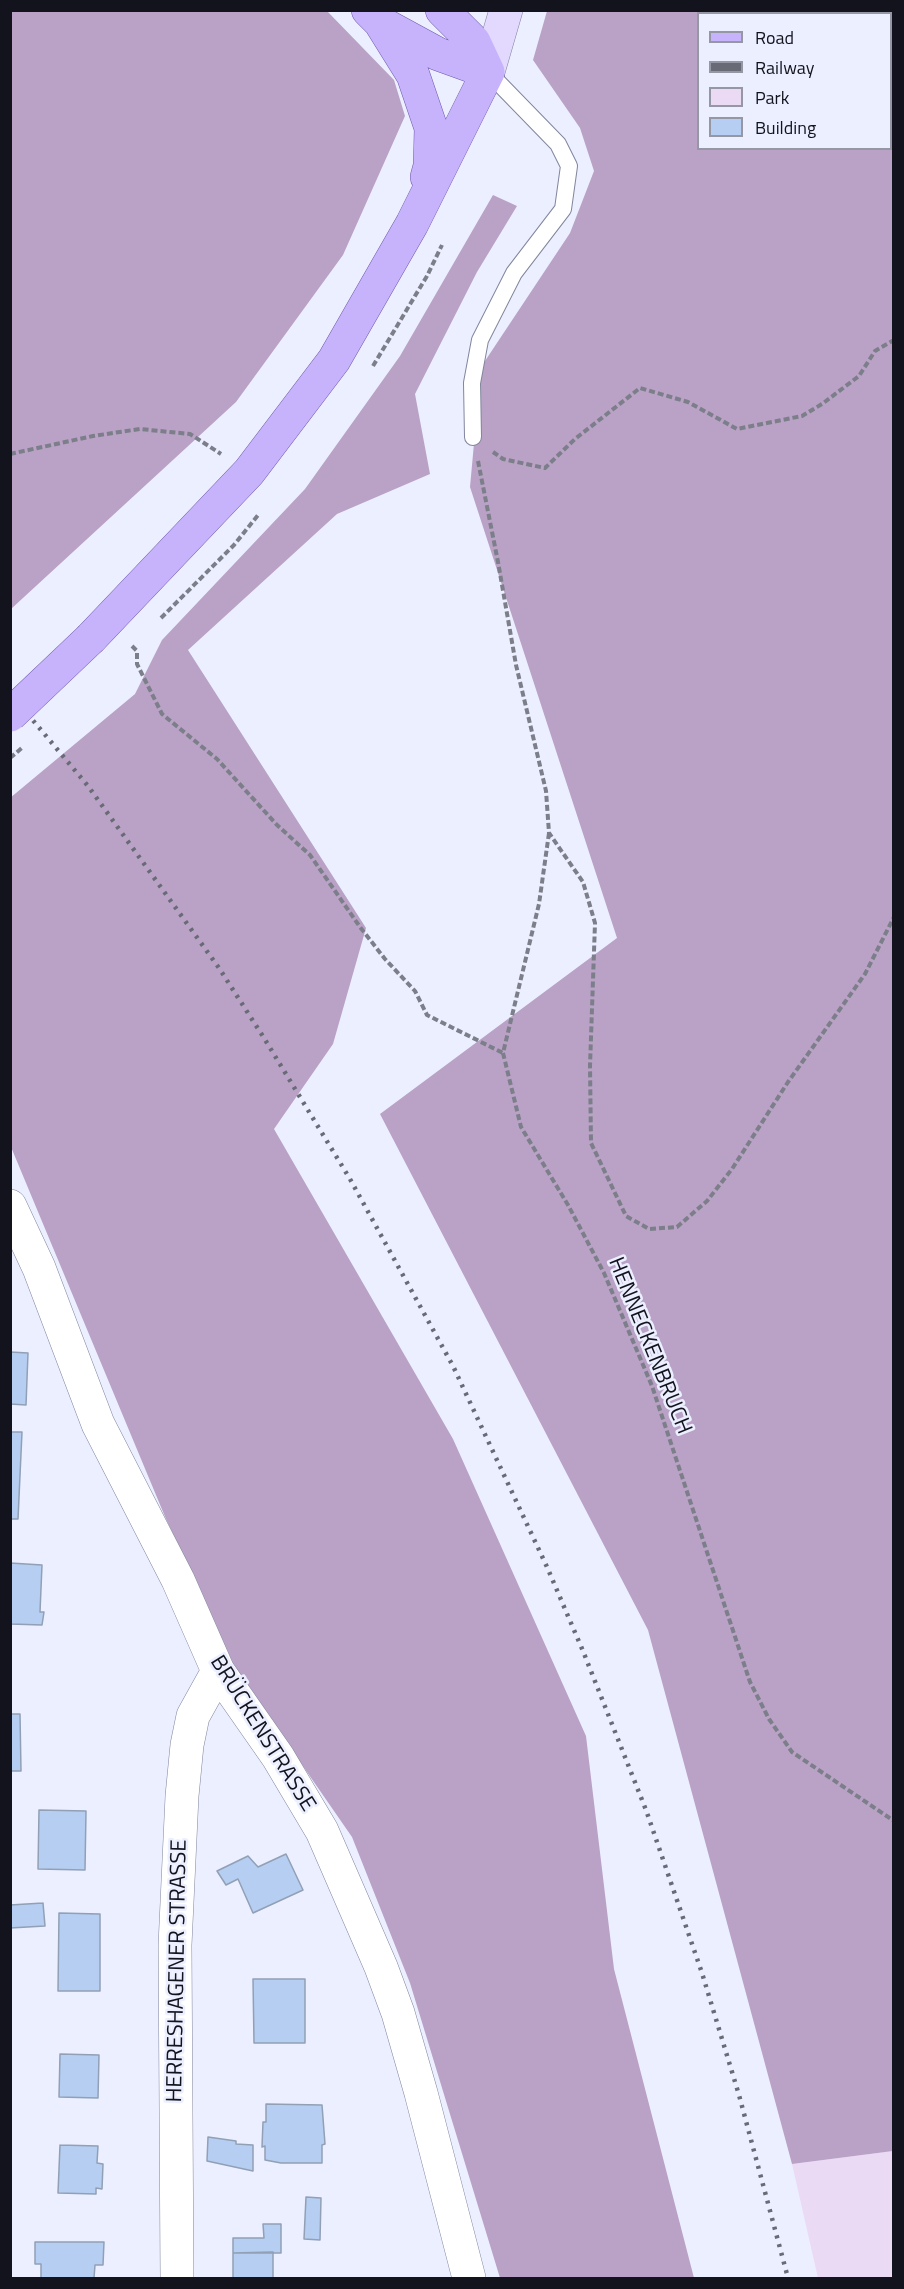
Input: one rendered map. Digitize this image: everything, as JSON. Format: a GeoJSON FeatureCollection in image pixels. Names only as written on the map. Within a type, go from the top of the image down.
{"type":"FeatureCollection","features":[{"type":"Feature","properties":{"kind":"main road"},"geometry":{"type":"LineString","coordinates":[[442,10],[474,42],[488,72]]}},
{"type":"Feature","properties":{"kind":"main road"},"geometry":{"type":"LineString","coordinates":[[10,715],[91,638],[249,472],[334,360],[412,224],[488,72],[506,10]]}},
{"type":"Feature","properties":{"kind":"main road"},"geometry":{"type":"LineString","coordinates":[[374,16],[438,54],[488,72]]}},
{"type":"Feature","properties":{"kind":"main road"},"geometry":{"type":"LineString","coordinates":[[374,16],[413,75],[431,128],[430,166],[412,224]]}},
{"type":"Feature","properties":{"kind":"street","name":"BRÜCKENSTRASSE"},"geometry":{"type":"LineString","coordinates":[[12,1220],[39,1268],[98,1424],[178,1580],[218,1671],[278,1757],[322,1832],[381,1967],[398,2013],[421,2093],[469,2278]]}},
{"type":"Feature","properties":{"kind":"street","name":"HERRESHAGENER STRASSE"},"geometry":{"type":"LineString","coordinates":[[177,2278],[176,1946],[182,1796],[187,1745],[193,1716],[218,1671]]}},
{"type":"Feature","properties":{"kind":"lane"},"geometry":{"type":"LineString","coordinates":[[473,436],[472,383],[480,340],[514,273],[563,209],[569,166],[558,144],[488,72]]}},
{"type":"Feature","properties":{"kind":"path"},"geometry":{"type":"LineString","coordinates":[[473,436],[503,459],[545,468],[575,439],[640,388],[688,402],[737,429],[802,416],[860,376],[875,351],[894,340]]}},
{"type":"Feature","properties":{"kind":"path"},"geometry":{"type":"LineString","coordinates":[[10,454],[93,436],[140,429],[190,434],[249,472]]}},
{"type":"Feature","properties":{"kind":"path","name":"HENNECKENBRUCH"},"geometry":{"type":"LineString","coordinates":[[473,436],[516,665],[546,791],[549,832],[539,903],[503,1053],[521,1127],[568,1204],[604,1274],[652,1386],[750,1682],[768,1719],[792,1752],[894,1821]]}},
{"type":"Feature","properties":{"kind":"path"},"geometry":{"type":"LineString","coordinates":[[132,646],[138,651],[137,664],[162,714],[217,759],[277,825],[309,855],[360,927],[385,959],[415,991],[427,1015],[503,1053]]}},
{"type":"Feature","properties":{"kind":"path"},"geometry":{"type":"LineString","coordinates":[[549,832],[584,882],[595,923],[590,1066],[591,1143],[626,1216],[649,1229],[677,1227],[707,1201],[732,1169],[788,1082],[865,974],[894,917]]}},
{"type":"Feature","properties":{"kind":"green space"},"geometry":{"type":"Polygon","coordinates":[[[893,2151],[893,2278],[818,2278],[792,2164],[893,2151]]]}},
{"type":"Feature","properties":{"kind":"shaded area"},"geometry":{"type":"Polygon","coordinates":[[[11,10],[327,11],[394,80],[405,116],[343,255],[236,402],[11,609],[11,10]]]}},
{"type":"Feature","properties":{"kind":"shaded area"},"geometry":{"type":"Polygon","coordinates":[[[547,11],[893,11],[893,2151],[792,2164],[648,1630],[380,1114],[617,938],[470,487],[481,367],[570,233],[594,171],[580,128],[533,60],[547,11]]]}},
{"type":"Feature","properties":{"kind":"shaded area"},"geometry":{"type":"Polygon","coordinates":[[[493,195],[517,206],[477,272],[415,394],[430,474],[337,514],[188,650],[366,928],[333,1044],[274,1129],[453,1439],[586,1736],[614,1969],[694,2278],[500,2278],[410,1983],[352,1837],[235,1668],[166,1519],[11,1147],[10,798],[135,694],[162,640],[305,489],[400,356],[493,195]]]}},
{"type":"Feature","properties":{"kind":"building"},"geometry":{"type":"Polygon","coordinates":[[[10,1352],[28,1353],[26,1405],[10,1404],[10,1352]]]}},
{"type":"Feature","properties":{"kind":"building"},"geometry":{"type":"Polygon","coordinates":[[[10,1432],[22,1432],[18,1519],[10,1519],[10,1432]]]}},
{"type":"Feature","properties":{"kind":"building"},"geometry":{"type":"Polygon","coordinates":[[[10,1563],[42,1565],[40,1612],[44,1612],[42,1625],[10,1624],[10,1563]]]}},
{"type":"Feature","properties":{"kind":"building"},"geometry":{"type":"Polygon","coordinates":[[[10,1714],[20,1714],[21,1771],[10,1771],[10,1714]]]}},
{"type":"Feature","properties":{"kind":"building"},"geometry":{"type":"Polygon","coordinates":[[[39,1810],[86,1811],[85,1870],[38,1869],[39,1810]]]}},
{"type":"Feature","properties":{"kind":"building"},"geometry":{"type":"Polygon","coordinates":[[[286,1854],[303,1890],[253,1913],[238,1879],[226,1885],[217,1871],[248,1856],[258,1867],[286,1854]]]}},
{"type":"Feature","properties":{"kind":"building"},"geometry":{"type":"Polygon","coordinates":[[[43,1903],[45,1926],[10,1928],[10,1905],[43,1903]]]}},
{"type":"Feature","properties":{"kind":"building"},"geometry":{"type":"Polygon","coordinates":[[[59,1913],[100,1914],[100,1991],[58,1991],[59,1913]]]}},
{"type":"Feature","properties":{"kind":"building"},"geometry":{"type":"Polygon","coordinates":[[[253,1979],[305,1979],[305,2043],[254,2043],[253,1979]]]}},
{"type":"Feature","properties":{"kind":"building"},"geometry":{"type":"Polygon","coordinates":[[[60,2054],[99,2055],[98,2098],[59,2097],[60,2054]]]}},
{"type":"Feature","properties":{"kind":"building"},"geometry":{"type":"Polygon","coordinates":[[[266,2104],[322,2105],[325,2144],[322,2145],[322,2163],[281,2163],[265,2160],[265,2146],[262,2147],[266,2104]]]}},
{"type":"Feature","properties":{"kind":"building"},"geometry":{"type":"Polygon","coordinates":[[[208,2137],[236,2141],[236,2144],[253,2145],[253,2171],[207,2161],[208,2137]]]}},
{"type":"Feature","properties":{"kind":"building"},"geometry":{"type":"Polygon","coordinates":[[[60,2145],[98,2146],[97,2163],[103,2164],[102,2189],[96,2188],[96,2194],[58,2193],[60,2145]]]}},
{"type":"Feature","properties":{"kind":"building"},"geometry":{"type":"Polygon","coordinates":[[[306,2197],[321,2198],[320,2240],[304,2239],[306,2197]]]}},
{"type":"Feature","properties":{"kind":"building"},"geometry":{"type":"Polygon","coordinates":[[[263,2224],[281,2224],[281,2253],[233,2253],[233,2238],[264,2238],[263,2224]]]}},
{"type":"Feature","properties":{"kind":"building"},"geometry":{"type":"Polygon","coordinates":[[[35,2242],[104,2242],[103,2265],[95,2265],[94,2278],[41,2278],[41,2264],[35,2264],[35,2242]]]}},
{"type":"Feature","properties":{"kind":"building"},"geometry":{"type":"Polygon","coordinates":[[[273,2252],[273,2278],[233,2278],[233,2253],[273,2252]]]}},
{"type":"Feature","properties":{"kind":"railway"},"geometry":{"type":"LineString","coordinates":[[10,693],[88,786],[219,968],[350,1179],[453,1366],[547,1567],[646,1810],[702,1973],[739,2095],[788,2278]]}}]}
